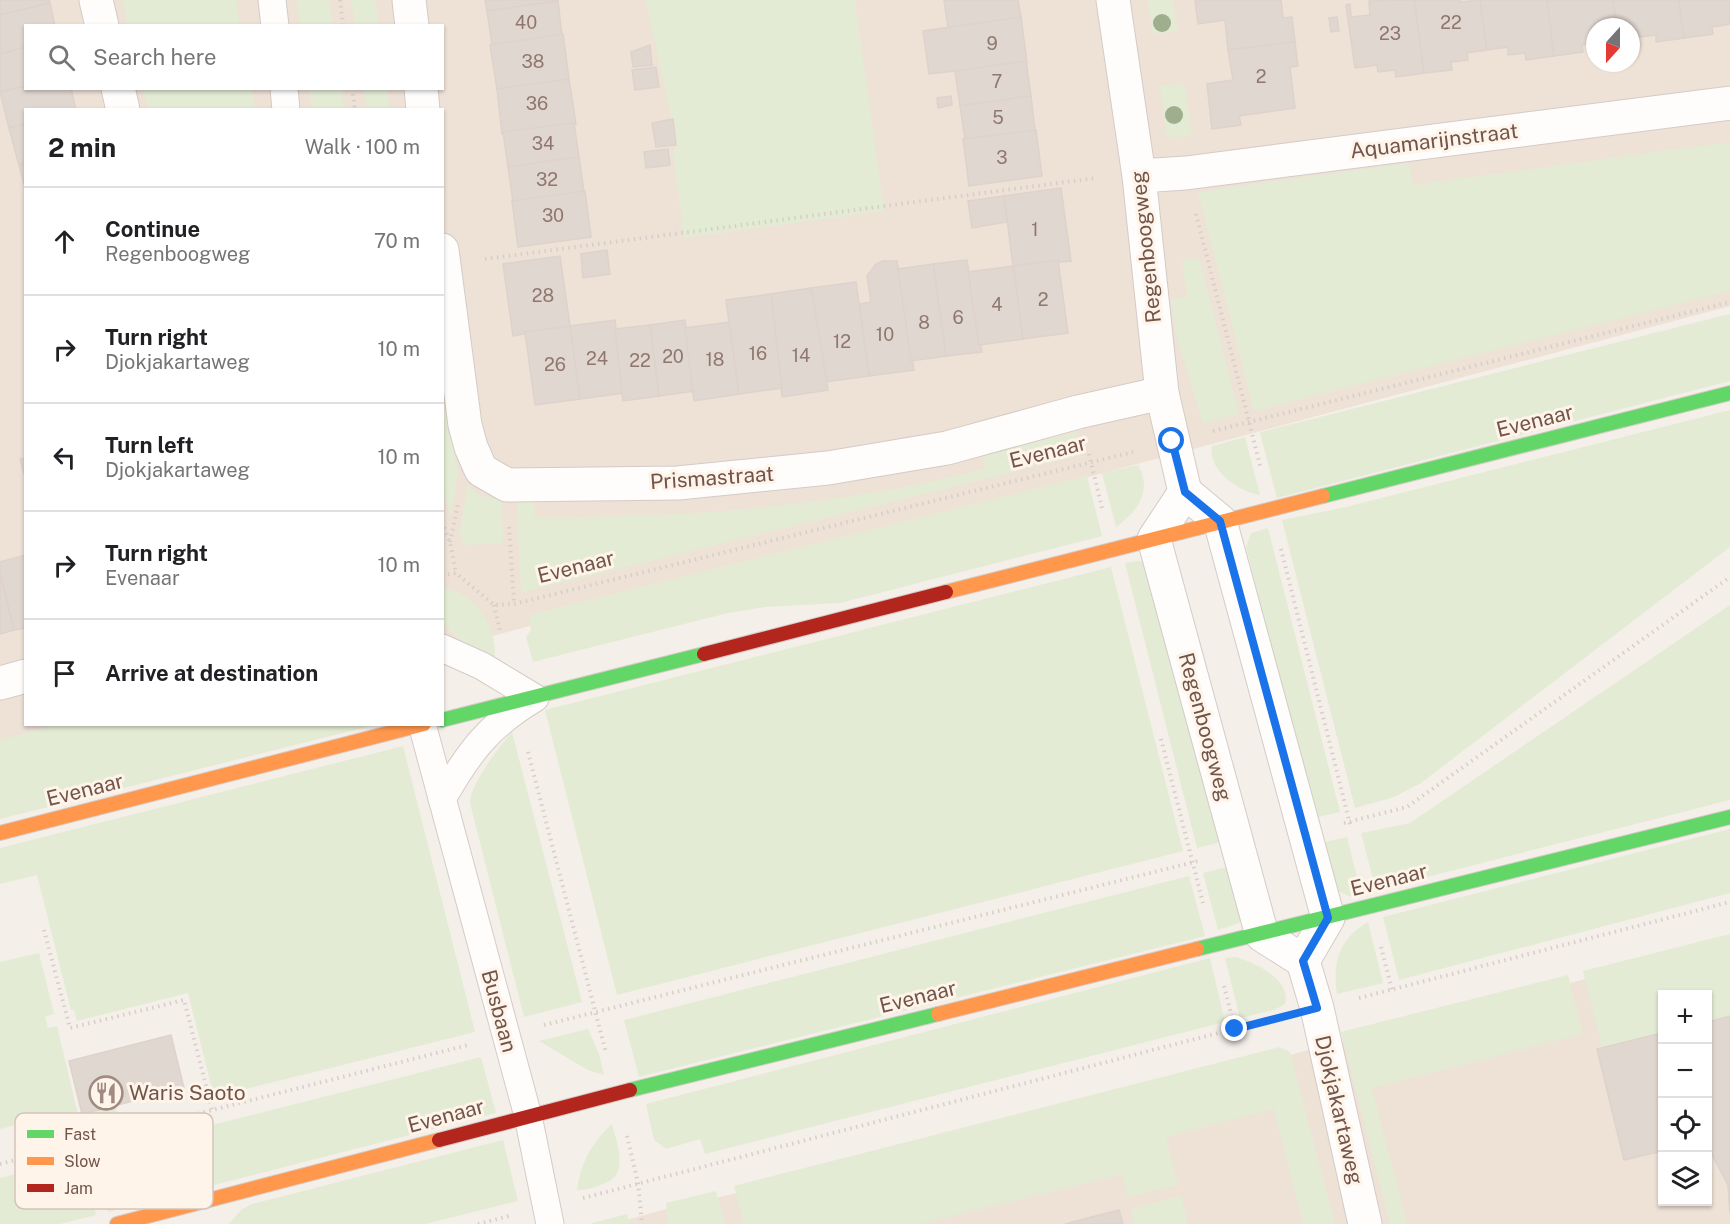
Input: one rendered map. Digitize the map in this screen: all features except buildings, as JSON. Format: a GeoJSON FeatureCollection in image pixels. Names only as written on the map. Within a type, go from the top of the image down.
{"type":"FeatureCollection","features":[{"type":"Feature","properties":{"kind":"main road","name":"Evenaar"},"geometry":{"type":"LineString","coordinates":[[444,720],[526,703],[1220,521],[1730,393]]}},
{"type":"Feature","properties":{"kind":"main road","name":"Evenaar"},"geometry":{"type":"LineString","coordinates":[[0,833],[419,726]]}},
{"type":"Feature","properties":{"kind":"main road","name":"Evenaar"},"geometry":{"type":"LineString","coordinates":[[213,1209],[528,1116],[1730,817]]}},
{"type":"Feature","properties":{"kind":"main road","name":"Evenaar"},"geometry":{"type":"LineString","coordinates":[[117,1224],[195,1214],[212,1209]]}},
{"type":"Feature","properties":{"kind":"street"},"geometry":{"type":"LineString","coordinates":[[96,0],[102,24]]}},
{"type":"Feature","properties":{"kind":"street"},"geometry":{"type":"LineString","coordinates":[[409,0],[412,24]]}},
{"type":"Feature","properties":{"kind":"street","name":"Regenboogweg"},"geometry":{"type":"LineString","coordinates":[[1113,0],[1138,176],[1162,393],[1185,492]]}},
{"type":"Feature","properties":{"kind":"street"},"geometry":{"type":"LineString","coordinates":[[118,90],[123,108]]}},
{"type":"Feature","properties":{"kind":"street"},"geometry":{"type":"LineString","coordinates":[[421,90],[423,108]]}},
{"type":"Feature","properties":{"kind":"street","name":"Aquamarijnstraat"},"geometry":{"type":"LineString","coordinates":[[1138,176],[1186,173],[1730,103]]}},
{"type":"Feature","properties":{"kind":"street"},"geometry":{"type":"LineString","coordinates":[[444,265],[465,425],[471,447],[481,470],[507,485]]}},
{"type":"Feature","properties":{"kind":"street","name":"Prismastraat"},"geometry":{"type":"LineString","coordinates":[[507,485],[678,483],[828,468],[947,448],[1078,412],[1162,393]]}},
{"type":"Feature","properties":{"kind":"street"},"geometry":{"type":"LineString","coordinates":[[1154,539],[1185,492],[1220,521],[1306,832],[1328,918],[1303,961],[1262,935]]}},
{"type":"Feature","properties":{"kind":"street","name":"Regenboogweg"},"geometry":{"type":"LineString","coordinates":[[1154,539],[1262,935]]}},
{"type":"Feature","properties":{"kind":"street"},"geometry":{"type":"LineString","coordinates":[[0,683],[24,677]]}},
{"type":"Feature","properties":{"kind":"street","name":"Djokjakartaweg"},"geometry":{"type":"LineString","coordinates":[[1303,961],[1317,1008],[1365,1224]]}},
{"type":"Feature","properties":{"kind":"lane"},"geometry":{"type":"LineString","coordinates":[[272,0],[275,24]]}},
{"type":"Feature","properties":{"kind":"lane"},"geometry":{"type":"LineString","coordinates":[[284,90],[286,108]]}},
{"type":"Feature","properties":{"kind":"lane"},"geometry":{"type":"LineString","coordinates":[[442,799],[464,759],[497,722],[526,703],[511,681],[444,649]]}},
{"type":"Feature","properties":{"kind":"lane","name":"Busbaan"},"geometry":{"type":"LineString","coordinates":[[423,726],[528,1116],[547,1216]]}},
{"type":"Feature","properties":{"kind":"path"},"geometry":{"type":"LineString","coordinates":[[340,0],[343,24]]}},
{"type":"Feature","properties":{"kind":"path"},"geometry":{"type":"LineString","coordinates":[[352,90],[355,108]]}},
{"type":"Feature","properties":{"kind":"path"},"geometry":{"type":"LineString","coordinates":[[1186,173],[1352,833]]}},
{"type":"Feature","properties":{"kind":"path"},"geometry":{"type":"LineString","coordinates":[[444,257],[1087,178],[1138,176]]}},
{"type":"Feature","properties":{"kind":"path","name":"Evenaar"},"geometry":{"type":"LineString","coordinates":[[494,605],[514,604],[1080,466],[1730,302]]}},
{"type":"Feature","properties":{"kind":"path","name":"Evenaar"},"geometry":{"type":"LineString","coordinates":[[507,485],[514,604]]}},
{"type":"Feature","properties":{"kind":"path"},"geometry":{"type":"LineString","coordinates":[[444,527],[450,542],[456,573],[494,605],[511,681]]}},
{"type":"Feature","properties":{"kind":"path"},"geometry":{"type":"LineString","coordinates":[[444,575],[456,573]]}},
{"type":"Feature","properties":{"kind":"path"},"geometry":{"type":"LineString","coordinates":[[1306,832],[1407,807],[1730,577]]}},
{"type":"Feature","properties":{"kind":"path"},"geometry":{"type":"LineString","coordinates":[[526,703],[595,1012],[638,1183],[642,1224]]}},
{"type":"Feature","properties":{"kind":"path"},"geometry":{"type":"LineString","coordinates":[[200,1113],[1239,850]]}},
{"type":"Feature","properties":{"kind":"path"},"geometry":{"type":"LineString","coordinates":[[478,1224],[547,1216],[638,1183],[1730,902]]}},
{"type":"Feature","properties":{"kind":"path"},"geometry":{"type":"LineString","coordinates":[[1371,906],[1392,990]]}},
{"type":"Feature","properties":{"kind":"path"},"geometry":{"type":"LineString","coordinates":[[44,930],[70,1028],[184,1000],[212,1110]]}},
{"type":"Feature","properties":{"kind":"path"},"geometry":{"type":"LineString","coordinates":[[0,1164],[15,1160]]}},
{"type":"Feature","properties":{"kind":"shaded area"},"geometry":{"type":"Polygon","coordinates":[[[0,0],[1730,0],[1730,306],[444,649],[444,108],[24,108],[24,726],[157,726],[0,768],[0,0]]]}},
{"type":"Feature","properties":{"kind":"shaded area"},"geometry":{"type":"Polygon","coordinates":[[[1730,942],[1730,1224],[613,1224],[673,1207],[826,1174],[1730,942]]]}},
{"type":"Feature","properties":{"kind":"green space"},"geometry":{"type":"Polygon","coordinates":[[[122,0],[236,0],[240,24],[128,24],[122,0]]]}},
{"type":"Feature","properties":{"kind":"green space"},"geometry":{"type":"Polygon","coordinates":[[[296,0],[329,0],[333,24],[300,24],[296,0]]]}},
{"type":"Feature","properties":{"kind":"green space"},"geometry":{"type":"Polygon","coordinates":[[[351,0],[375,0],[379,24],[355,24],[351,0]]]}},
{"type":"Feature","properties":{"kind":"green space"},"geometry":{"type":"Polygon","coordinates":[[[646,0],[855,0],[884,211],[684,238],[673,151],[677,145],[646,0]]]}},
{"type":"Feature","properties":{"kind":"green space"},"geometry":{"type":"Polygon","coordinates":[[[1148,0],[1173,0],[1178,31],[1153,34],[1148,0]]]}},
{"type":"Feature","properties":{"kind":"green space"},"geometry":{"type":"Polygon","coordinates":[[[1184,84],[1192,135],[1167,138],[1160,86],[1184,84]]]}},
{"type":"Feature","properties":{"kind":"green space"},"geometry":{"type":"Polygon","coordinates":[[[143,90],[251,90],[255,108],[148,108],[143,90]]]}},
{"type":"Feature","properties":{"kind":"green space"},"geometry":{"type":"Polygon","coordinates":[[[309,90],[341,90],[344,108],[312,108],[309,90]]]}},
{"type":"Feature","properties":{"kind":"green space"},"geometry":{"type":"Polygon","coordinates":[[[364,90],[387,90],[390,108],[367,108],[364,90]]]}},
{"type":"Feature","properties":{"kind":"green space"},"geometry":{"type":"Polygon","coordinates":[[[1730,142],[1730,291],[1254,411],[1198,192],[1409,163],[1413,185],[1730,142]]]}},
{"type":"Feature","properties":{"kind":"green space"},"geometry":{"type":"Polygon","coordinates":[[[1199,258],[1239,414],[1203,424],[1176,335],[1171,299],[1187,297],[1182,260],[1199,258]]]}},
{"type":"Feature","properties":{"kind":"green space"},"geometry":{"type":"Polygon","coordinates":[[[1730,314],[1730,381],[1277,498],[1260,433],[1264,431],[1730,314]]]}},
{"type":"Feature","properties":{"kind":"green space"},"geometry":{"type":"Polygon","coordinates":[[[444,407],[447,407],[458,472],[451,516],[444,493],[444,407]]]}},
{"type":"Feature","properties":{"kind":"green space"},"geometry":{"type":"Polygon","coordinates":[[[1730,410],[1730,547],[1421,783],[1394,797],[1355,808],[1282,520],[1346,507],[1730,410]]]}},
{"type":"Feature","properties":{"kind":"green space"},"geometry":{"type":"Polygon","coordinates":[[[1076,432],[1082,455],[521,593],[517,502],[534,502],[535,517],[592,517],[762,508],[818,501],[874,493],[985,469],[982,455],[1076,432]]]}},
{"type":"Feature","properties":{"kind":"green space"},"geometry":{"type":"Polygon","coordinates":[[[1245,437],[1260,495],[1243,489],[1226,478],[1215,464],[1212,455],[1212,446],[1245,437]]]}},
{"type":"Feature","properties":{"kind":"green space"},"geometry":{"type":"Polygon","coordinates":[[[1138,465],[1144,484],[1143,492],[1136,508],[1116,527],[1102,473],[1138,465]]]}},
{"type":"Feature","properties":{"kind":"green space"},"geometry":{"type":"Polygon","coordinates":[[[1087,476],[1102,536],[840,603],[765,607],[728,613],[533,662],[526,637],[531,630],[529,615],[1087,476]]]}},
{"type":"Feature","properties":{"kind":"green space"},"geometry":{"type":"Polygon","coordinates":[[[467,485],[481,496],[502,500],[503,543],[464,545],[460,534],[467,485]]]}},
{"type":"Feature","properties":{"kind":"green space"},"geometry":{"type":"Polygon","coordinates":[[[1268,528],[1340,812],[1314,818],[1246,547],[1251,533],[1268,528]]]}},
{"type":"Feature","properties":{"kind":"green space"},"geometry":{"type":"Polygon","coordinates":[[[1145,562],[1225,841],[1197,848],[1125,563],[1145,562]]]}},
{"type":"Feature","properties":{"kind":"green space"},"geometry":{"type":"Polygon","coordinates":[[[1111,567],[1183,851],[617,995],[545,710],[1111,567]]]}},
{"type":"Feature","properties":{"kind":"green space"},"geometry":{"type":"Polygon","coordinates":[[[444,588],[465,596],[482,612],[492,634],[495,657],[460,640],[444,624],[444,588]]]}},
{"type":"Feature","properties":{"kind":"green space"},"geometry":{"type":"Polygon","coordinates":[[[1730,605],[1730,800],[1376,890],[1361,833],[1410,823],[1730,605]]]}},
{"type":"Feature","properties":{"kind":"green space"},"geometry":{"type":"Polygon","coordinates":[[[52,726],[371,726],[0,819],[0,740],[52,726]]]}},
{"type":"Feature","properties":{"kind":"green space"},"geometry":{"type":"Polygon","coordinates":[[[512,732],[582,1002],[524,1017],[470,803],[471,795],[480,776],[512,732]]]}},
{"type":"Feature","properties":{"kind":"green space"},"geometry":{"type":"Polygon","coordinates":[[[403,746],[475,1032],[214,1097],[188,993],[77,1021],[74,1010],[71,1010],[37,875],[0,884],[0,848],[403,746]]]}},
{"type":"Feature","properties":{"kind":"green space"},"geometry":{"type":"Polygon","coordinates":[[[1730,829],[1730,893],[1399,980],[1383,917],[1730,829]]]}},
{"type":"Feature","properties":{"kind":"green space"},"geometry":{"type":"Polygon","coordinates":[[[1347,837],[1361,894],[1349,896],[1336,890],[1321,843],[1347,837]]]}},
{"type":"Feature","properties":{"kind":"green space"},"geometry":{"type":"Polygon","coordinates":[[[1231,866],[1242,916],[1239,923],[1218,930],[1203,873],[1231,866]]]}},
{"type":"Feature","properties":{"kind":"green space"},"geometry":{"type":"Polygon","coordinates":[[[1189,876],[1205,936],[639,1077],[624,1020],[1189,876]]]}},
{"type":"Feature","properties":{"kind":"green space"},"geometry":{"type":"Polygon","coordinates":[[[1368,922],[1383,983],[1337,994],[1336,972],[1340,953],[1350,936],[1368,922]]]}},
{"type":"Feature","properties":{"kind":"green space"},"geometry":{"type":"Polygon","coordinates":[[[1730,934],[1730,1016],[1712,1021],[1712,990],[1658,990],[1658,1034],[1602,1048],[1583,971],[1730,934]]]}},
{"type":"Feature","properties":{"kind":"green space"},"geometry":{"type":"Polygon","coordinates":[[[39,953],[54,1014],[45,1017],[48,1028],[57,1026],[78,1113],[15,1113],[15,1125],[0,1129],[0,962],[39,953]]]}},
{"type":"Feature","properties":{"kind":"green space"},"geometry":{"type":"Polygon","coordinates":[[[1236,957],[1270,973],[1283,987],[1286,995],[1285,1004],[1274,1010],[1240,1018],[1225,958],[1236,957]]]}},
{"type":"Feature","properties":{"kind":"green space"},"geometry":{"type":"Polygon","coordinates":[[[1210,958],[1225,1022],[705,1154],[700,1139],[666,1149],[654,1140],[646,1104],[1210,958]]]}},
{"type":"Feature","properties":{"kind":"green space"},"geometry":{"type":"Polygon","coordinates":[[[1568,975],[1583,1034],[1372,1088],[1407,1224],[1390,1224],[1341,1032],[1568,975]]]}},
{"type":"Feature","properties":{"kind":"green space"},"geometry":{"type":"Polygon","coordinates":[[[588,1029],[599,1054],[604,1075],[588,1070],[539,1041],[588,1029]]]}},
{"type":"Feature","properties":{"kind":"green space"},"geometry":{"type":"Polygon","coordinates":[[[1280,1047],[1290,1052],[1335,1224],[1303,1224],[1274,1109],[1166,1137],[1178,1185],[1128,1197],[1122,1174],[920,1224],[744,1224],[734,1186],[1280,1047]]]}},
{"type":"Feature","properties":{"kind":"green space"},"geometry":{"type":"Polygon","coordinates":[[[481,1057],[496,1113],[213,1185],[213,1125],[481,1057]]]}},
{"type":"Feature","properties":{"kind":"green space"},"geometry":{"type":"Polygon","coordinates":[[[115,1106],[117,1113],[86,1113],[115,1106]]]}},
{"type":"Feature","properties":{"kind":"green space"},"geometry":{"type":"Polygon","coordinates":[[[612,1124],[620,1160],[616,1175],[610,1181],[600,1185],[577,1190],[588,1154],[612,1124]]]}},
{"type":"Feature","properties":{"kind":"green space"},"geometry":{"type":"Polygon","coordinates":[[[503,1140],[518,1201],[426,1224],[229,1224],[241,1210],[252,1204],[503,1140]]]}},
{"type":"Feature","properties":{"kind":"green space"},"geometry":{"type":"Polygon","coordinates":[[[15,1174],[15,1209],[95,1209],[96,1215],[60,1224],[0,1224],[0,1178],[15,1174]]]}},
{"type":"Feature","properties":{"kind":"green space"},"geometry":{"type":"Polygon","coordinates":[[[716,1191],[725,1224],[668,1224],[666,1203],[716,1191]]]}},
{"type":"Feature","properties":{"kind":"green space"},"geometry":{"type":"Polygon","coordinates":[[[1181,1196],[1188,1224],[1135,1224],[1131,1209],[1181,1196]]]}},
{"type":"Feature","properties":{"kind":"green space"},"geometry":{"type":"Polygon","coordinates":[[[627,1214],[630,1224],[589,1224],[627,1214]]]}},
{"type":"Feature","properties":{"kind":"traffic: fast"},"geometry":{"type":"LineString","coordinates":[[1323,496],[1730,393]]}},
{"type":"Feature","properties":{"kind":"traffic: fast"},"geometry":{"type":"LineString","coordinates":[[444,719],[704,654]]}},
{"type":"Feature","properties":{"kind":"traffic: fast"},"geometry":{"type":"LineString","coordinates":[[1197,949],[1730,817]]}},
{"type":"Feature","properties":{"kind":"traffic: fast"},"geometry":{"type":"LineString","coordinates":[[630,1090],[938,1014]]}},
{"type":"Feature","properties":{"kind":"traffic: slow"},"geometry":{"type":"LineString","coordinates":[[946,592],[1323,496]]}},
{"type":"Feature","properties":{"kind":"traffic: slow"},"geometry":{"type":"LineString","coordinates":[[0,833],[416,726]]}},
{"type":"Feature","properties":{"kind":"traffic: slow"},"geometry":{"type":"LineString","coordinates":[[938,1014],[1197,949]]}},
{"type":"Feature","properties":{"kind":"traffic: slow"},"geometry":{"type":"LineString","coordinates":[[213,1199],[439,1140]]}},
{"type":"Feature","properties":{"kind":"traffic: slow"},"geometry":{"type":"LineString","coordinates":[[117,1224],[174,1209]]}},
{"type":"Feature","properties":{"kind":"traffic: jam"},"geometry":{"type":"LineString","coordinates":[[704,654],[946,592]]}},
{"type":"Feature","properties":{"kind":"traffic: jam"},"geometry":{"type":"LineString","coordinates":[[439,1140],[630,1090]]}},
{"type":"Feature","properties":{"kind":"place","name":"Waris Saoto"},"geometry":{"type":"Point","coordinates":[106,1093]}},
{"type":"Feature","properties":{"kind":"route"},"geometry":{"type":"LineString","coordinates":[[1172,441],[1185,492],[1220,521],[1328,918],[1303,961],[1317,1008],[1235,1029]]}}]}
